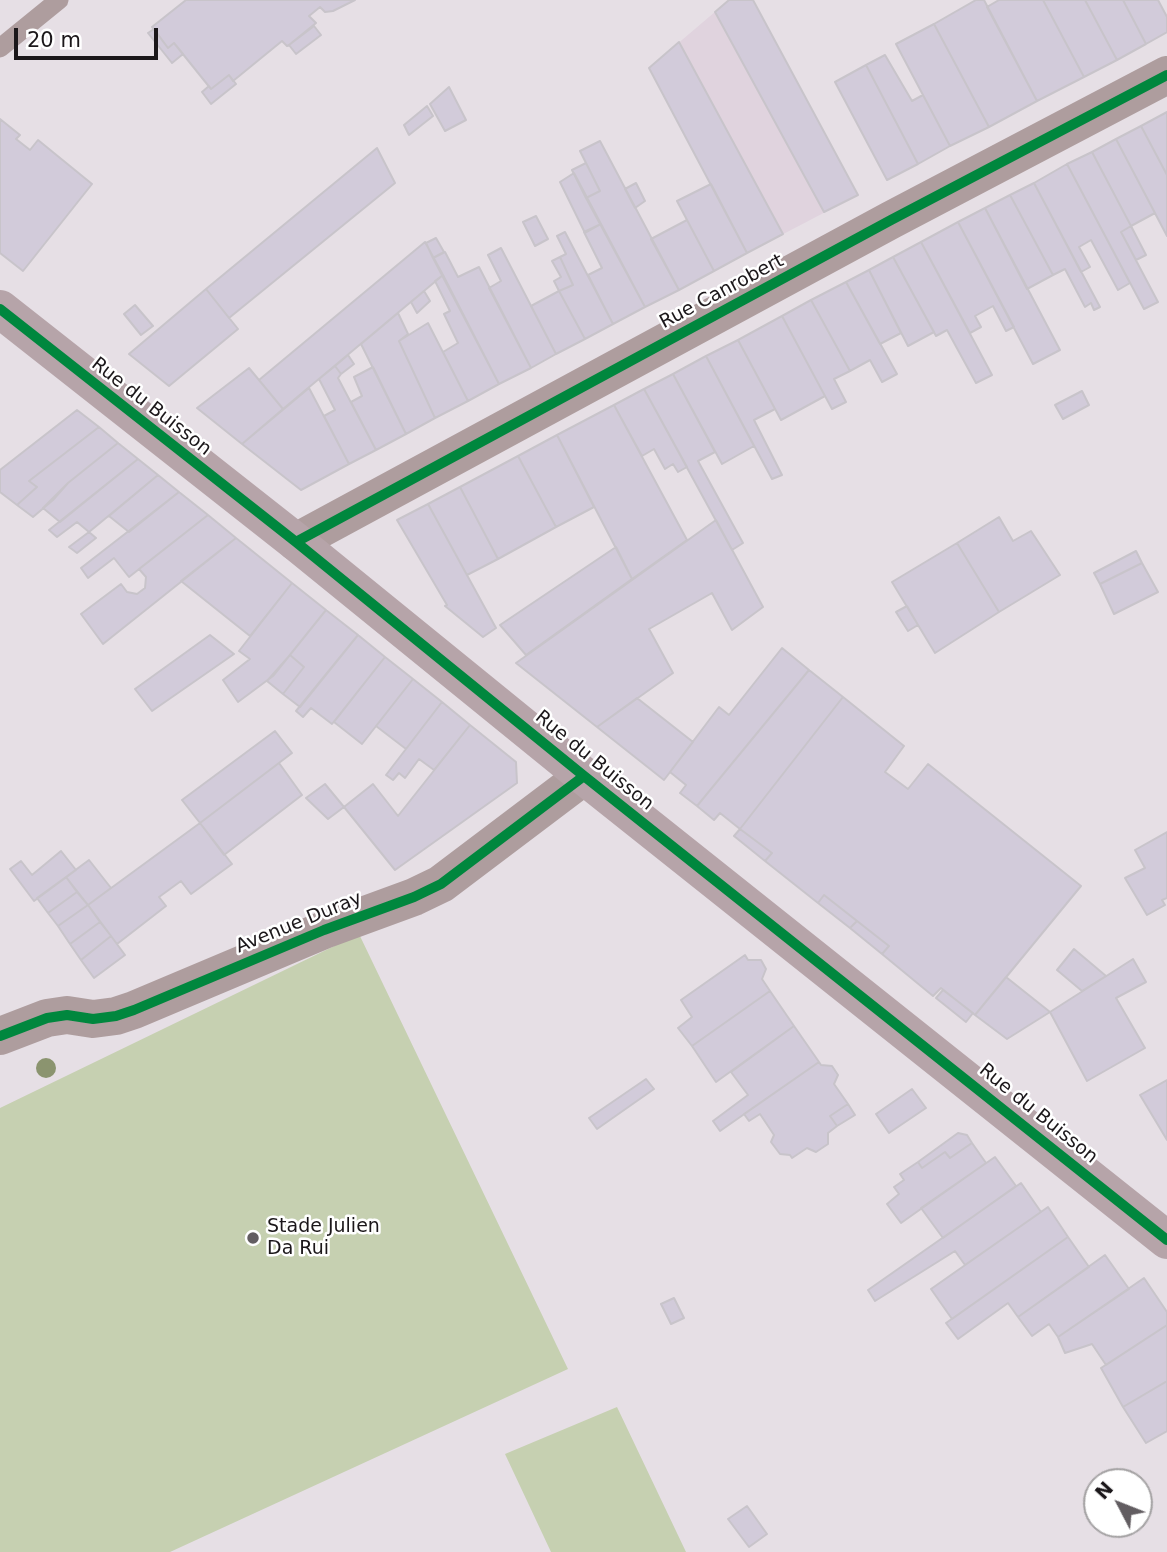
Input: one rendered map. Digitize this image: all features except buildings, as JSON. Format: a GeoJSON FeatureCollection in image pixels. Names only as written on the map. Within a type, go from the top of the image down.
{"type":"FeatureCollection","features":[{"type":"Feature","properties":{"kind":"street","name":"Rue Canrobert"},"geometry":{"type":"LineString","coordinates":[[296,542],[879,227],[1167,75]]}},
{"type":"Feature","properties":{"kind":"street","name":"Rue du Buisson"},"geometry":{"type":"LineString","coordinates":[[0,309],[296,542],[584,776],[1167,1240]]}},
{"type":"Feature","properties":{"kind":"street","name":"Avenue Duray"},"geometry":{"type":"LineString","coordinates":[[0,1035],[47,1018],[67,1015],[93,1019],[116,1016],[324,930],[414,897],[441,884],[584,776]]}},
{"type":"Feature","properties":{"kind":"lane"},"geometry":{"type":"LineString","coordinates":[[0,48],[59,0]]}},
{"type":"Feature","properties":{"kind":"shaded area"},"geometry":{"type":"Polygon","coordinates":[[[729,0],[753,0],[858,195],[747,253],[649,68],[729,0]]]}},
{"type":"Feature","properties":{"kind":"green space","name":"Stade Julien Da Rui"},"geometry":{"type":"Polygon","coordinates":[[[359,934],[568,1369],[170,1552],[0,1552],[0,1108],[359,934]]]}},
{"type":"Feature","properties":{"kind":"green space"},"geometry":{"type":"Polygon","coordinates":[[[617,1407],[686,1552],[551,1552],[505,1454],[617,1407]]]}},
{"type":"Feature","properties":{"kind":"cycle path"},"geometry":{"type":"LineString","coordinates":[[296,542],[891,220],[1167,75]]}},
{"type":"Feature","properties":{"kind":"cycle path"},"geometry":{"type":"LineString","coordinates":[[0,309],[296,542],[584,776],[1167,1240]]}},
{"type":"Feature","properties":{"kind":"cycle path"},"geometry":{"type":"LineString","coordinates":[[0,1036],[47,1018],[67,1015],[93,1019],[134,1010],[324,930],[414,897],[441,884],[584,776]]}},
{"type":"Feature","properties":{"kind":"place","name":"Stade Julien Da Rui"},"geometry":{"type":"Point","coordinates":[253,1238]}}]}
